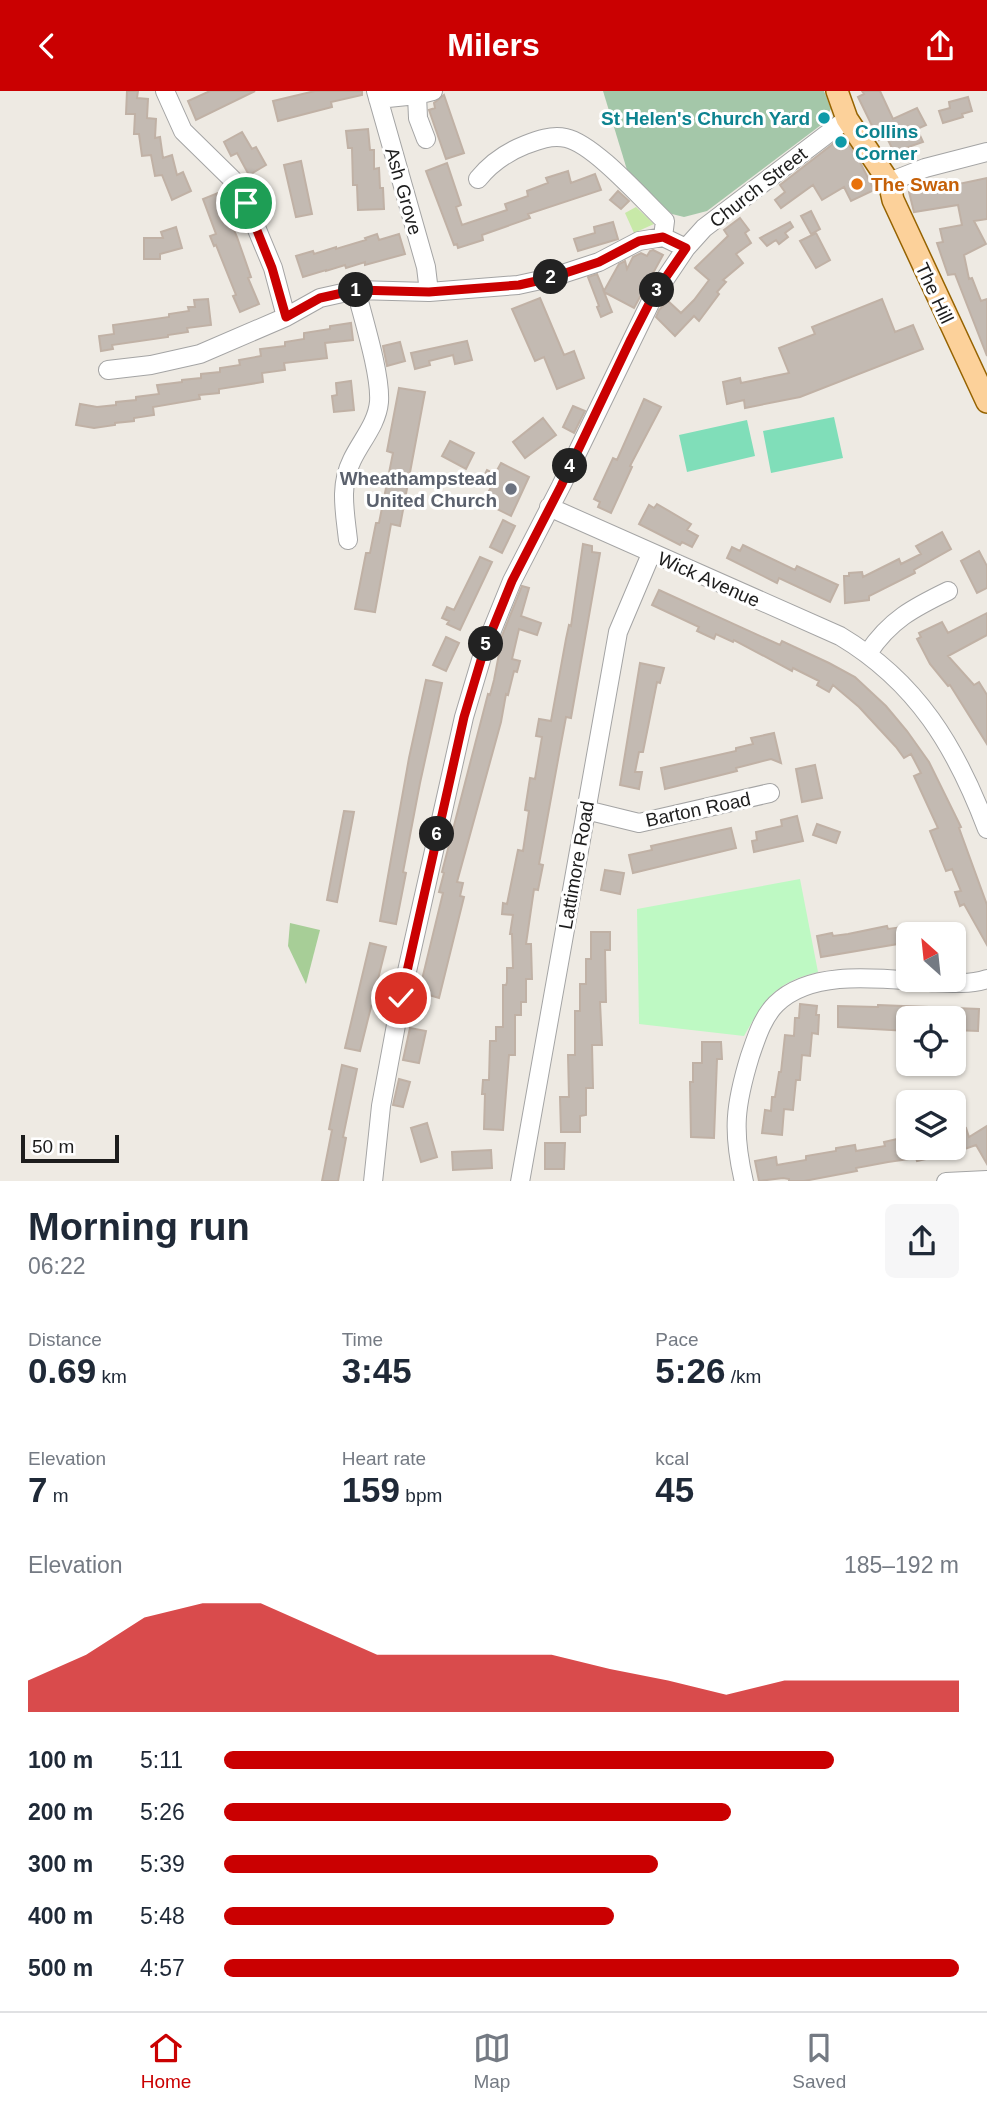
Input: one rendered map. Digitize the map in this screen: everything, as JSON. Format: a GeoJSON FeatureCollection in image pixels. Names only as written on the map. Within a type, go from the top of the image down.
{"type":"FeatureCollection","features":[{"type":"Feature","properties":{"kind":"main road","name":"The Hill"},"geometry":{"type":"LineString","coordinates":[[836,91],[847,120],[889,182],[893,200],[987,402]]}},
{"type":"Feature","properties":{"kind":"street"},"geometry":{"type":"LineString","coordinates":[[167,92],[183,131],[233,180],[246,203],[272,268],[286,317]]}},
{"type":"Feature","properties":{"kind":"street"},"geometry":{"type":"LineString","coordinates":[[377,95],[425,93],[418,118],[426,139]]}},
{"type":"Feature","properties":{"kind":"street","name":"Ash Grove"},"geometry":{"type":"LineString","coordinates":[[377,95],[426,267],[429,292]]}},
{"type":"Feature","properties":{"kind":"street","name":"Church Street"},"geometry":{"type":"LineString","coordinates":[[373,1181],[390,1053],[464,717],[501,604],[653,296],[686,248],[704,228],[847,120]]}},
{"type":"Feature","properties":{"kind":"street"},"geometry":{"type":"LineString","coordinates":[[478,179],[489,165],[512,150],[548,137],[570,138],[596,155],[665,221],[663,237]]}},
{"type":"Feature","properties":{"kind":"street"},"geometry":{"type":"LineString","coordinates":[[889,182],[925,168],[987,152]]}},
{"type":"Feature","properties":{"kind":"street"},"geometry":{"type":"LineString","coordinates":[[108,370],[174,361],[200,354],[286,317],[320,298],[356,290],[429,292],[519,285],[599,262],[639,241],[663,237],[686,248]]}},
{"type":"Feature","properties":{"kind":"street"},"geometry":{"type":"LineString","coordinates":[[348,540],[342,495],[351,462],[374,422],[379,401],[356,290]]}},
{"type":"Feature","properties":{"kind":"street","name":"Wick Avenue"},"geometry":{"type":"LineString","coordinates":[[550,507],[840,636],[868,653],[908,690],[944,735],[974,795],[987,829]]}},
{"type":"Feature","properties":{"kind":"street","name":"Lattimore Road"},"geometry":{"type":"LineString","coordinates":[[520,1181],[618,632],[651,554]]}},
{"type":"Feature","properties":{"kind":"street"},"geometry":{"type":"LineString","coordinates":[[868,653],[879,636],[898,619],[948,591]]}},
{"type":"Feature","properties":{"kind":"street","name":"Barton Road"},"geometry":{"type":"LineString","coordinates":[[586,810],[639,823],[770,793]]}},
{"type":"Feature","properties":{"kind":"street"},"geometry":{"type":"LineString","coordinates":[[744,1181],[736,1127],[738,1095],[756,1039],[764,1020],[775,1005],[789,994],[811,984],[852,977],[963,983],[987,979]]}},
{"type":"Feature","properties":{"kind":"street"},"geometry":{"type":"LineString","coordinates":[[946,1181],[987,1180]]}},
{"type":"Feature","properties":{"kind":"green space"},"geometry":{"type":"Polygon","coordinates":[[[603,91],[824,91],[831,109],[821,125],[707,211],[684,217],[672,214],[631,183],[603,91]]]}},
{"type":"Feature","properties":{"kind":"green space"},"geometry":{"type":"Polygon","coordinates":[[[636,207],[654,224],[634,233],[625,213],[636,207]]]}},
{"type":"Feature","properties":{"kind":"green space"},"geometry":{"type":"Polygon","coordinates":[[[834,417],[843,458],[771,473],[763,431],[834,417]]]}},
{"type":"Feature","properties":{"kind":"green space"},"geometry":{"type":"Polygon","coordinates":[[[747,420],[755,456],[687,472],[679,435],[747,420]]]}},
{"type":"Feature","properties":{"kind":"green space"},"geometry":{"type":"Polygon","coordinates":[[[800,879],[818,972],[791,981],[772,994],[744,1036],[639,1024],[637,909],[800,879]]]}},
{"type":"Feature","properties":{"kind":"green space"},"geometry":{"type":"Polygon","coordinates":[[[290,923],[320,930],[306,984],[288,946],[290,923]]]}},
{"type":"Feature","properties":{"kind":"building"},"geometry":{"type":"Polygon","coordinates":[[[127,91],[138,91],[137,98],[148,99],[147,118],[156,119],[155,138],[160,137],[163,158],[172,155],[177,175],[183,172],[191,191],[172,200],[162,175],[155,176],[151,155],[142,156],[139,134],[134,134],[135,114],[126,114],[127,91]]]}},
{"type":"Feature","properties":{"kind":"building"},"geometry":{"type":"Polygon","coordinates":[[[210,91],[255,91],[196,120],[188,101],[210,91]]]}},
{"type":"Feature","properties":{"kind":"building"},"geometry":{"type":"Polygon","coordinates":[[[315,91],[362,91],[362,95],[331,102],[332,107],[278,121],[273,101],[315,91]]]}},
{"type":"Feature","properties":{"kind":"building"},"geometry":{"type":"Polygon","coordinates":[[[862,91],[880,91],[893,119],[917,108],[926,125],[917,129],[923,142],[894,152],[886,136],[879,140],[858,97],[864,94],[862,91]]]}},
{"type":"Feature","properties":{"kind":"building"},"geometry":{"type":"Polygon","coordinates":[[[444,95],[464,153],[446,159],[429,110],[435,108],[434,103],[444,95]]]}},
{"type":"Feature","properties":{"kind":"building"},"geometry":{"type":"Polygon","coordinates":[[[968,97],[972,111],[962,114],[963,117],[943,123],[939,111],[950,108],[949,102],[968,97]]]}},
{"type":"Feature","properties":{"kind":"building"},"geometry":{"type":"Polygon","coordinates":[[[368,129],[370,150],[374,150],[374,169],[379,168],[380,188],[383,188],[384,209],[358,210],[357,185],[353,185],[352,148],[348,148],[346,131],[368,129]]]}},
{"type":"Feature","properties":{"kind":"building"},"geometry":{"type":"Polygon","coordinates":[[[242,132],[252,149],[256,147],[266,165],[249,175],[237,153],[231,156],[224,142],[242,132]]]}},
{"type":"Feature","properties":{"kind":"building"},"geometry":{"type":"Polygon","coordinates":[[[838,140],[841,144],[846,141],[874,190],[851,201],[844,187],[822,200],[813,185],[781,208],[775,200],[785,192],[780,185],[838,140]]]}},
{"type":"Feature","properties":{"kind":"building"},"geometry":{"type":"Polygon","coordinates":[[[301,161],[312,214],[296,217],[284,165],[301,161]]]}},
{"type":"Feature","properties":{"kind":"building"},"geometry":{"type":"Polygon","coordinates":[[[447,163],[461,205],[456,207],[462,225],[507,210],[505,204],[528,196],[527,191],[548,183],[546,178],[568,171],[571,183],[595,174],[601,190],[528,214],[530,218],[482,235],[483,240],[458,248],[457,244],[454,245],[426,171],[447,163]]]}},
{"type":"Feature","properties":{"kind":"building"},"geometry":{"type":"Polygon","coordinates":[[[987,178],[987,219],[974,221],[986,244],[964,255],[969,279],[972,278],[981,301],[987,299],[987,356],[955,274],[948,275],[937,243],[943,242],[940,229],[962,225],[958,205],[914,212],[909,192],[921,189],[921,192],[987,178]]]}},
{"type":"Feature","properties":{"kind":"building"},"geometry":{"type":"Polygon","coordinates":[[[618,191],[629,201],[621,209],[610,200],[618,191]]]}},
{"type":"Feature","properties":{"kind":"building"},"geometry":{"type":"Polygon","coordinates":[[[218,193],[237,237],[251,277],[248,278],[259,304],[240,312],[233,296],[236,295],[210,236],[216,234],[203,199],[218,193]]]}},
{"type":"Feature","properties":{"kind":"building"},"geometry":{"type":"Polygon","coordinates":[[[811,211],[820,229],[811,234],[801,216],[811,211]]]}},
{"type":"Feature","properties":{"kind":"building"},"geometry":{"type":"Polygon","coordinates":[[[740,218],[749,230],[745,233],[751,243],[736,254],[743,263],[723,280],[726,282],[717,292],[719,294],[699,321],[694,316],[675,336],[656,317],[659,310],[668,301],[681,313],[694,300],[709,280],[695,268],[728,236],[724,230],[740,218]]]}},
{"type":"Feature","properties":{"kind":"building"},"geometry":{"type":"Polygon","coordinates":[[[613,222],[618,239],[578,251],[574,239],[595,233],[594,227],[613,222]]]}},
{"type":"Feature","properties":{"kind":"building"},"geometry":{"type":"Polygon","coordinates":[[[790,222],[793,227],[785,233],[788,237],[779,244],[776,240],[767,246],[760,238],[790,222]]]}},
{"type":"Feature","properties":{"kind":"building"},"geometry":{"type":"Polygon","coordinates":[[[176,227],[182,248],[160,254],[160,259],[144,259],[144,238],[163,238],[161,232],[176,227]]]}},
{"type":"Feature","properties":{"kind":"building"},"geometry":{"type":"Polygon","coordinates":[[[816,233],[830,260],[816,268],[800,241],[816,233]]]}},
{"type":"Feature","properties":{"kind":"building"},"geometry":{"type":"Polygon","coordinates":[[[377,234],[379,240],[399,234],[405,254],[365,265],[365,262],[346,268],[345,265],[303,277],[296,256],[336,249],[377,234]]]}},
{"type":"Feature","properties":{"kind":"building"},"geometry":{"type":"Polygon","coordinates":[[[653,250],[663,255],[634,308],[604,292],[612,312],[601,317],[588,277],[597,274],[604,291],[619,264],[625,261],[627,269],[633,257],[641,253],[647,256],[653,250]]]}},
{"type":"Feature","properties":{"kind":"building"},"geometry":{"type":"Polygon","coordinates":[[[540,298],[564,355],[574,351],[584,378],[557,389],[544,357],[535,361],[512,309],[540,298]]]}},
{"type":"Feature","properties":{"kind":"building"},"geometry":{"type":"Polygon","coordinates":[[[208,299],[211,325],[187,328],[188,332],[168,337],[112,345],[113,349],[101,351],[99,336],[114,334],[113,325],[169,317],[169,314],[189,311],[188,307],[195,307],[194,300],[208,299]]]}},
{"type":"Feature","properties":{"kind":"building"},"geometry":{"type":"Polygon","coordinates":[[[882,299],[895,332],[913,325],[923,349],[800,397],[745,408],[744,400],[727,404],[723,382],[740,378],[741,383],[789,373],[779,348],[815,334],[812,327],[882,299]]]}},
{"type":"Feature","properties":{"kind":"building"},"geometry":{"type":"Polygon","coordinates":[[[351,323],[353,340],[325,343],[327,358],[284,363],[285,370],[262,373],[263,382],[219,389],[219,393],[199,395],[200,399],[153,407],[154,415],[134,418],[134,421],[94,428],[76,425],[80,404],[97,407],[116,405],[116,402],[159,394],[157,385],[182,382],[201,378],[201,374],[220,372],[220,368],[240,365],[239,360],[261,356],[260,349],[285,346],[285,342],[304,339],[304,333],[351,323]]]}},
{"type":"Feature","properties":{"kind":"building"},"geometry":{"type":"Polygon","coordinates":[[[467,341],[472,360],[455,364],[453,355],[429,361],[430,365],[415,369],[411,353],[467,341]]]}},
{"type":"Feature","properties":{"kind":"building"},"geometry":{"type":"Polygon","coordinates":[[[400,342],[405,361],[387,366],[383,346],[400,342]]]}},
{"type":"Feature","properties":{"kind":"building"},"geometry":{"type":"Polygon","coordinates":[[[351,381],[354,410],[334,412],[332,396],[337,395],[336,383],[351,381]]]}},
{"type":"Feature","properties":{"kind":"building"},"geometry":{"type":"Polygon","coordinates":[[[399,388],[425,392],[400,526],[391,524],[375,612],[355,609],[366,553],[370,553],[376,523],[379,523],[393,453],[387,451],[399,388]]]}},
{"type":"Feature","properties":{"kind":"building"},"geometry":{"type":"Polygon","coordinates":[[[644,399],[661,407],[630,466],[632,467],[611,513],[598,507],[600,502],[594,499],[613,458],[617,460],[644,399]]]}},
{"type":"Feature","properties":{"kind":"building"},"geometry":{"type":"Polygon","coordinates":[[[573,406],[585,411],[574,433],[563,427],[573,406]]]}},
{"type":"Feature","properties":{"kind":"building"},"geometry":{"type":"Polygon","coordinates":[[[543,418],[556,435],[525,458],[513,442],[543,418]]]}},
{"type":"Feature","properties":{"kind":"building"},"geometry":{"type":"Polygon","coordinates":[[[450,441],[474,453],[466,469],[442,456],[450,441]]]}},
{"type":"Feature","properties":{"kind":"building","name":"Wheathampstead United Church"},"geometry":{"type":"Polygon","coordinates":[[[501,463],[529,477],[511,516],[491,506],[494,500],[489,491],[492,485],[482,480],[487,470],[495,474],[501,463]]]}},
{"type":"Feature","properties":{"kind":"building"},"geometry":{"type":"Polygon","coordinates":[[[657,504],[691,524],[687,530],[698,536],[692,547],[682,542],[680,545],[639,524],[649,505],[654,508],[657,504]]]}},
{"type":"Feature","properties":{"kind":"building"},"geometry":{"type":"Polygon","coordinates":[[[503,520],[515,526],[502,553],[490,547],[503,520]]]}},
{"type":"Feature","properties":{"kind":"building"},"geometry":{"type":"Polygon","coordinates":[[[942,532],[951,549],[914,570],[915,573],[869,596],[869,600],[845,603],[844,576],[862,572],[863,577],[899,559],[901,564],[921,554],[916,546],[942,532]]]}},
{"type":"Feature","properties":{"kind":"building"},"geometry":{"type":"Polygon","coordinates":[[[583,544],[592,546],[592,552],[600,553],[571,718],[566,717],[560,749],[539,864],[543,865],[538,890],[534,889],[526,944],[531,944],[532,979],[526,979],[526,1002],[521,1002],[521,1015],[515,1015],[515,1055],[509,1055],[503,1130],[484,1129],[485,1094],[482,1094],[483,1080],[489,1080],[490,1041],[496,1041],[496,1027],[503,1027],[503,985],[507,982],[507,968],[513,968],[510,934],[513,915],[502,914],[503,903],[507,904],[518,850],[523,851],[529,811],[525,810],[530,778],[535,779],[542,737],[536,736],[539,719],[551,721],[569,625],[571,626],[583,544]]]}},
{"type":"Feature","properties":{"kind":"building"},"geometry":{"type":"Polygon","coordinates":[[[743,545],[795,570],[797,566],[838,585],[830,602],[779,578],[777,583],[727,558],[732,547],[740,551],[743,545]]]}},
{"type":"Feature","properties":{"kind":"building"},"geometry":{"type":"Polygon","coordinates":[[[979,551],[987,566],[987,588],[977,593],[961,561],[979,551]]]}},
{"type":"Feature","properties":{"kind":"building"},"geometry":{"type":"Polygon","coordinates":[[[480,557],[492,562],[460,630],[447,624],[449,621],[442,618],[447,607],[454,610],[480,557]]]}},
{"type":"Feature","properties":{"kind":"building"},"geometry":{"type":"Polygon","coordinates":[[[522,586],[529,588],[521,616],[541,623],[537,635],[519,629],[512,659],[520,661],[517,672],[514,671],[508,695],[506,694],[501,722],[457,882],[463,883],[460,896],[464,897],[439,998],[419,992],[443,893],[439,892],[444,873],[442,872],[488,694],[490,695],[494,680],[499,654],[495,653],[522,586]]]}},
{"type":"Feature","properties":{"kind":"building"},"geometry":{"type":"Polygon","coordinates":[[[659,590],[780,645],[782,641],[829,663],[855,677],[886,706],[929,762],[961,827],[959,828],[987,905],[987,945],[964,904],[960,906],[955,892],[961,891],[952,869],[946,871],[930,831],[938,828],[914,776],[921,773],[911,754],[904,758],[859,707],[833,685],[829,692],[817,685],[819,681],[793,668],[792,671],[734,640],[733,642],[716,634],[714,639],[697,631],[699,627],[652,605],[659,590]]]}},
{"type":"Feature","properties":{"kind":"building"},"geometry":{"type":"Polygon","coordinates":[[[987,613],[987,635],[948,656],[974,685],[979,682],[987,695],[987,744],[950,685],[948,686],[930,664],[917,639],[921,637],[919,633],[942,622],[948,633],[987,613]]]}},
{"type":"Feature","properties":{"kind":"building"},"geometry":{"type":"Polygon","coordinates":[[[446,637],[459,643],[446,671],[433,665],[446,637]]]}},
{"type":"Feature","properties":{"kind":"building"},"geometry":{"type":"Polygon","coordinates":[[[640,663],[664,668],[660,683],[657,682],[643,752],[639,752],[635,772],[642,772],[639,789],[620,785],[640,663]]]}},
{"type":"Feature","properties":{"kind":"building"},"geometry":{"type":"Polygon","coordinates":[[[426,680],[442,683],[403,872],[406,873],[396,924],[380,921],[426,680]]]}},
{"type":"Feature","properties":{"kind":"building"},"geometry":{"type":"Polygon","coordinates":[[[774,733],[781,763],[771,759],[736,768],[737,771],[665,789],[661,768],[736,751],[736,748],[753,744],[751,738],[774,733]]]}},
{"type":"Feature","properties":{"kind":"building"},"geometry":{"type":"Polygon","coordinates":[[[815,765],[822,798],[802,802],[796,769],[815,765]]]}},
{"type":"Feature","properties":{"kind":"building"},"geometry":{"type":"Polygon","coordinates":[[[344,811],[354,812],[337,902],[327,900],[344,811]]]}},
{"type":"Feature","properties":{"kind":"building"},"geometry":{"type":"Polygon","coordinates":[[[797,816],[803,841],[754,852],[752,841],[757,840],[756,832],[782,826],[781,820],[797,816]]]}},
{"type":"Feature","properties":{"kind":"building"},"geometry":{"type":"Polygon","coordinates":[[[817,824],[840,832],[836,843],[813,835],[817,824]]]}},
{"type":"Feature","properties":{"kind":"building"},"geometry":{"type":"Polygon","coordinates":[[[731,828],[736,848],[633,873],[629,855],[652,850],[651,846],[731,828]]]}},
{"type":"Feature","properties":{"kind":"building"},"geometry":{"type":"Polygon","coordinates":[[[605,870],[624,873],[620,894],[601,890],[605,870]]]}},
{"type":"Feature","properties":{"kind":"building"},"geometry":{"type":"Polygon","coordinates":[[[887,926],[888,929],[896,928],[896,944],[821,957],[817,936],[848,934],[887,926]]]}},
{"type":"Feature","properties":{"kind":"building"},"geometry":{"type":"Polygon","coordinates":[[[591,932],[610,932],[610,950],[605,950],[606,1002],[600,1002],[602,1045],[592,1045],[593,1088],[586,1088],[586,1115],[580,1116],[580,1132],[561,1132],[560,1097],[569,1097],[568,1055],[575,1055],[575,1011],[580,1011],[580,984],[586,984],[586,959],[591,959],[591,932]]]}},
{"type":"Feature","properties":{"kind":"building"},"geometry":{"type":"Polygon","coordinates":[[[370,943],[386,947],[360,1051],[345,1048],[370,943]]]}},
{"type":"Feature","properties":{"kind":"building"},"geometry":{"type":"Polygon","coordinates":[[[800,1004],[817,1006],[818,1034],[812,1033],[810,1056],[802,1055],[793,1110],[784,1109],[782,1135],[762,1133],[765,1110],[771,1111],[772,1097],[775,1097],[781,1072],[785,1035],[794,1036],[795,1018],[799,1018],[800,1004]]]}},
{"type":"Feature","properties":{"kind":"building"},"geometry":{"type":"Polygon","coordinates":[[[878,1005],[903,1006],[896,1006],[896,1030],[838,1027],[838,1006],[878,1005]]]}},
{"type":"Feature","properties":{"kind":"building"},"geometry":{"type":"Polygon","coordinates":[[[966,1008],[979,1009],[978,1031],[966,1030],[966,1008]]]}},
{"type":"Feature","properties":{"kind":"building"},"geometry":{"type":"Polygon","coordinates":[[[410,1028],[426,1031],[419,1063],[403,1060],[410,1028]]]}},
{"type":"Feature","properties":{"kind":"building"},"geometry":{"type":"Polygon","coordinates":[[[702,1042],[721,1042],[722,1059],[717,1059],[714,1138],[691,1137],[690,1082],[693,1082],[693,1063],[702,1063],[702,1042]]]}},
{"type":"Feature","properties":{"kind":"building"},"geometry":{"type":"Polygon","coordinates":[[[342,1065],[357,1069],[343,1137],[346,1138],[338,1181],[322,1181],[332,1130],[329,1129],[342,1065]]]}},
{"type":"Feature","properties":{"kind":"building"},"geometry":{"type":"Polygon","coordinates":[[[399,1079],[410,1082],[403,1107],[393,1105],[399,1079]]]}},
{"type":"Feature","properties":{"kind":"building"},"geometry":{"type":"Polygon","coordinates":[[[427,1123],[437,1157],[421,1162],[411,1128],[427,1123]]]}},
{"type":"Feature","properties":{"kind":"building"},"geometry":{"type":"Polygon","coordinates":[[[987,1126],[987,1164],[976,1145],[966,1148],[966,1128],[969,1137],[987,1126]]]}},
{"type":"Feature","properties":{"kind":"building"},"geometry":{"type":"Polygon","coordinates":[[[896,1139],[896,1160],[902,1160],[804,1181],[789,1181],[783,1178],[759,1181],[755,1161],[776,1157],[777,1165],[806,1160],[806,1156],[836,1151],[836,1148],[855,1145],[856,1151],[885,1146],[884,1142],[896,1139]]]}},
{"type":"Feature","properties":{"kind":"building"},"geometry":{"type":"Polygon","coordinates":[[[545,1143],[565,1143],[564,1169],[545,1169],[545,1143]]]}},
{"type":"Feature","properties":{"kind":"building"},"geometry":{"type":"Polygon","coordinates":[[[491,1150],[492,1168],[453,1170],[452,1152],[491,1150]]]}},
{"type":"Feature","properties":{"kind":"place","name":"St Helen's Church Yard"},"geometry":{"type":"Point","coordinates":[824,118]}},
{"type":"Feature","properties":{"kind":"place","name":"Collins Corner"},"geometry":{"type":"Point","coordinates":[841,142]}},
{"type":"Feature","properties":{"kind":"place","name":"The Swan"},"geometry":{"type":"Point","coordinates":[857,184]}},
{"type":"Feature","properties":{"kind":"place","name":"Wheathampstead United Church"},"geometry":{"type":"Point","coordinates":[511,489]}},
{"type":"Feature","properties":{"kind":"route"},"geometry":{"type":"LineString","coordinates":[[246,203],[272,268],[286,317],[320,298],[356,290],[429,292],[519,285],[599,262],[639,241],[663,237],[686,248],[653,296],[501,604],[464,717],[401,998]]}}]}
